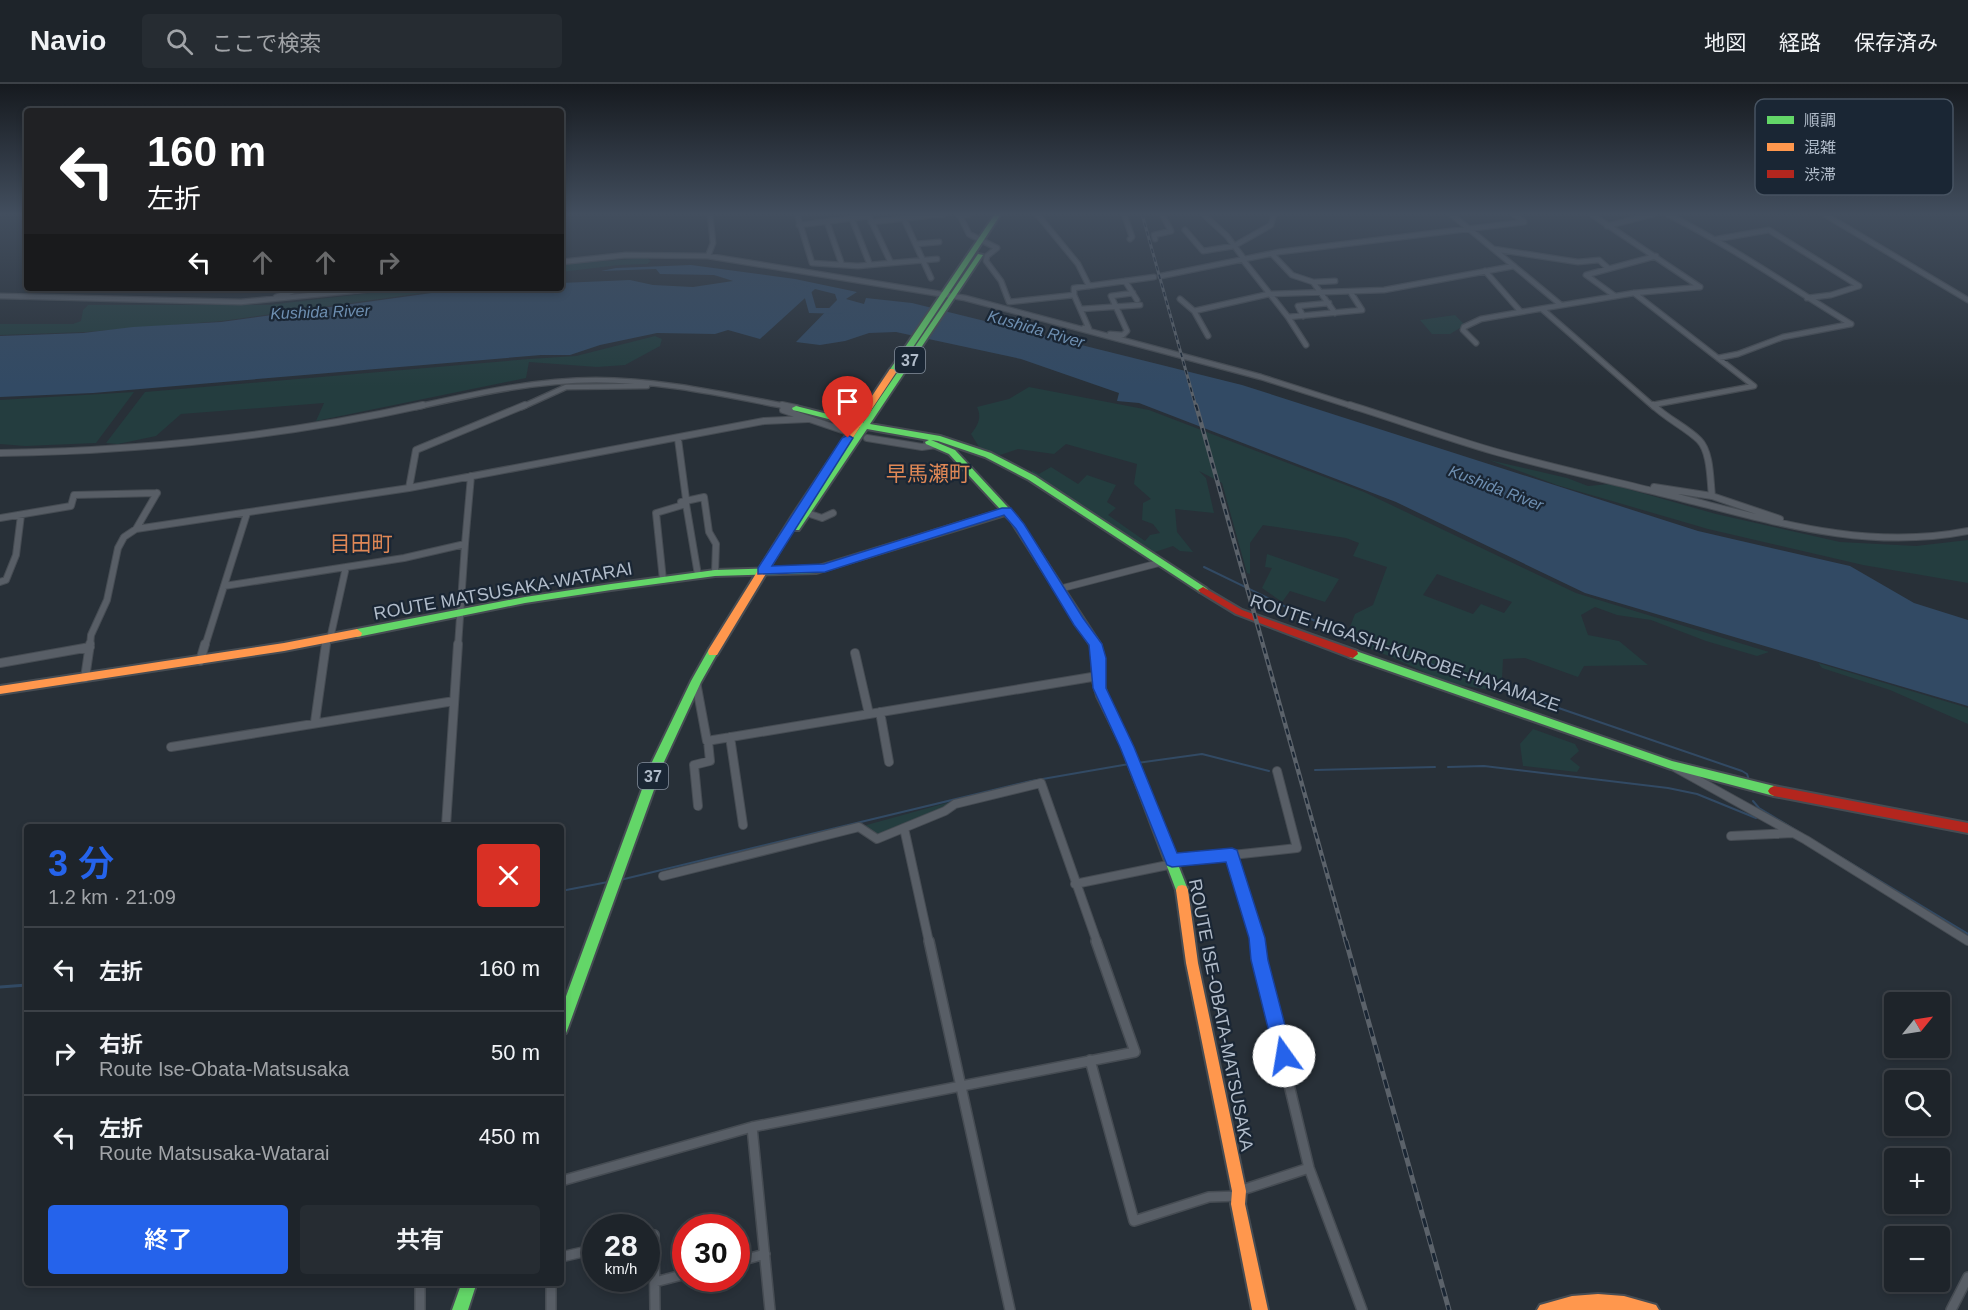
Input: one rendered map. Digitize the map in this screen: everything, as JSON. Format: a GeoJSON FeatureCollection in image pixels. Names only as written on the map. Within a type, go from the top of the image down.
{"type":"FeatureCollection","features":[{"type":"Feature","properties":{"kind":"main road","name":"37"},"geometry":{"type":"LineString","coordinates":[[564,1020],[658,762],[696,681],[762,571],[965,271]]}},
{"type":"Feature","properties":{"kind":"main road","name":"ROUTE HIGASHI-KUROBE-HAYAMAZE"},"geometry":{"type":"LineString","coordinates":[[796,408],[897,432],[947,441],[1001,461],[1049,489],[1159,563],[1251,618],[1671,765],[1813,801],[1968,828]]}},
{"type":"Feature","properties":{"kind":"main road","name":"37"},"geometry":{"type":"LineString","coordinates":[[762,571],[807,513],[864,423]]}},
{"type":"Feature","properties":{"kind":"main road","name":"ROUTE ISE-OBATA-MATSUSAKA"},"geometry":{"type":"LineString","coordinates":[[897,432],[936,445],[959,459],[1025,534],[1095,644],[1099,658],[1098,676],[1102,696],[1127,747],[1173,862],[1184,897],[1192,963],[1213,1074],[1240,1194],[1238,1204],[1260,1310]]}},
{"type":"Feature","properties":{"kind":"main road","name":"ROUTE MATSUSAKA-WATARAI"},"geometry":{"type":"LineString","coordinates":[[0,690],[200,661],[461,613],[663,580],[715,573],[825,568],[1006,511]]}},
{"type":"Feature","properties":{"kind":"main road"},"geometry":{"type":"LineString","coordinates":[[460,1310],[469,1286]]}},
{"type":"Feature","properties":{"kind":"main road"},"geometry":{"type":"LineString","coordinates":[[1545,1310],[1574,1302],[1651,1310]]}},
{"type":"Feature","properties":{"kind":"street"},"geometry":{"type":"LineString","coordinates":[[797,271],[948,297],[1058,324],[1261,377],[1494,451],[1789,525],[1845,535],[1898,540],[1933,538],[1968,531]]}},
{"type":"Feature","properties":{"kind":"street"},"geometry":{"type":"LineString","coordinates":[[928,271],[931,278]]}},
{"type":"Feature","properties":{"kind":"street"},"geometry":{"type":"LineString","coordinates":[[993,271],[1009,302],[1074,296]]}},
{"type":"Feature","properties":{"kind":"street"},"geometry":{"type":"LineString","coordinates":[[1082,271],[1089,286]]}},
{"type":"Feature","properties":{"kind":"street"},"geometry":{"type":"LineString","coordinates":[[1161,276],[1186,271]]}},
{"type":"Feature","properties":{"kind":"street"},"geometry":{"type":"LineString","coordinates":[[1252,271],[1288,317],[1306,345]]}},
{"type":"Feature","properties":{"kind":"street"},"geometry":{"type":"LineString","coordinates":[[1288,271],[1292,276],[1301,275],[1315,282],[1335,313]]}},
{"type":"Feature","properties":{"kind":"street"},"geometry":{"type":"LineString","coordinates":[[1194,311],[1269,294],[1351,293],[1394,289],[1484,271]]}},
{"type":"Feature","properties":{"kind":"street"},"geometry":{"type":"LineString","coordinates":[[1485,271],[1521,312]]}},
{"type":"Feature","properties":{"kind":"street"},"geometry":{"type":"LineString","coordinates":[[1520,271],[1561,305]]}},
{"type":"Feature","properties":{"kind":"street"},"geometry":{"type":"LineString","coordinates":[[1598,271],[1586,275],[1615,296]]}},
{"type":"Feature","properties":{"kind":"street"},"geometry":{"type":"LineString","coordinates":[[1476,343],[1463,330],[1464,327],[1481,319],[1634,293],[1700,287],[1678,271]]}},
{"type":"Feature","properties":{"kind":"street"},"geometry":{"type":"LineString","coordinates":[[1718,358],[1738,354],[1783,337],[1851,324],[1766,271]]}},
{"type":"Feature","properties":{"kind":"street"},"geometry":{"type":"LineString","coordinates":[[1807,298],[1831,295],[1859,286],[1835,271]]}},
{"type":"Feature","properties":{"kind":"street"},"geometry":{"type":"LineString","coordinates":[[1920,271],[1968,300]]}},
{"type":"Feature","properties":{"kind":"street"},"geometry":{"type":"LineString","coordinates":[[1089,329],[1074,296],[1076,294],[1074,288],[1154,277]]}},
{"type":"Feature","properties":{"kind":"street"},"geometry":{"type":"LineString","coordinates":[[1081,309],[1139,302],[1125,281]]}},
{"type":"Feature","properties":{"kind":"street"},"geometry":{"type":"LineString","coordinates":[[1315,282],[1335,281]]}},
{"type":"Feature","properties":{"kind":"street"},"geometry":{"type":"LineString","coordinates":[[242,302],[281,296],[294,291]]}},
{"type":"Feature","properties":{"kind":"street"},"geometry":{"type":"LineString","coordinates":[[0,296],[77,300],[242,302],[352,291]]}},
{"type":"Feature","properties":{"kind":"street"},"geometry":{"type":"LineString","coordinates":[[1058,324],[1123,335],[1127,331],[1111,296],[1133,292]]}},
{"type":"Feature","properties":{"kind":"street"},"geometry":{"type":"LineString","coordinates":[[1288,317],[1362,310],[1351,293]]}},
{"type":"Feature","properties":{"kind":"street"},"geometry":{"type":"LineString","coordinates":[[1634,293],[1754,386],[1652,405]]}},
{"type":"Feature","properties":{"kind":"street"},"geometry":{"type":"LineString","coordinates":[[1180,299],[1194,311],[1208,336]]}},
{"type":"Feature","properties":{"kind":"street"},"geometry":{"type":"LineString","coordinates":[[1303,316],[1298,306],[1329,303]]}},
{"type":"Feature","properties":{"kind":"street"},"geometry":{"type":"LineString","coordinates":[[1542,309],[1605,366],[1634,387],[1652,405],[1703,445],[1712,496]]}},
{"type":"Feature","properties":{"kind":"street"},"geometry":{"type":"LineString","coordinates":[[0,453],[131,450],[216,442],[323,426],[546,383],[629,380],[675,385],[796,408]]}},
{"type":"Feature","properties":{"kind":"street"},"geometry":{"type":"LineString","coordinates":[[409,488],[419,447],[472,429],[566,387],[675,385]]}},
{"type":"Feature","properties":{"kind":"street"},"geometry":{"type":"LineString","coordinates":[[776,405],[808,419],[845,431]]}},
{"type":"Feature","properties":{"kind":"street"},"geometry":{"type":"LineString","coordinates":[[136,528],[409,488],[764,421],[808,419]]}},
{"type":"Feature","properties":{"kind":"street"},"geometry":{"type":"LineString","coordinates":[[867,438],[922,447],[936,445]]}},
{"type":"Feature","properties":{"kind":"street"},"geometry":{"type":"LineString","coordinates":[[678,439],[686,499]]}},
{"type":"Feature","properties":{"kind":"street"},"geometry":{"type":"LineString","coordinates":[[446,824],[471,476]]}},
{"type":"Feature","properties":{"kind":"street"},"geometry":{"type":"LineString","coordinates":[[1639,488],[1655,487],[1712,496],[1782,519],[1789,525]]}},
{"type":"Feature","properties":{"kind":"street"},"geometry":{"type":"LineString","coordinates":[[0,518],[71,506],[74,495],[157,493],[136,528],[124,537],[118,548],[107,600],[93,626],[85,678]]}},
{"type":"Feature","properties":{"kind":"street"},"geometry":{"type":"LineString","coordinates":[[658,508],[686,499],[704,497],[709,532],[716,544],[715,573]]}},
{"type":"Feature","properties":{"kind":"street"},"geometry":{"type":"LineString","coordinates":[[663,580],[656,513],[686,504],[698,575]]}},
{"type":"Feature","properties":{"kind":"street"},"geometry":{"type":"LineString","coordinates":[[200,661],[247,513]]}},
{"type":"Feature","properties":{"kind":"street"},"geometry":{"type":"LineString","coordinates":[[807,513],[822,518],[833,513]]}},
{"type":"Feature","properties":{"kind":"street"},"geometry":{"type":"LineString","coordinates":[[0,582],[6,580],[16,555],[21,515]]}},
{"type":"Feature","properties":{"kind":"street"},"geometry":{"type":"LineString","coordinates":[[224,586],[346,567],[465,544]]}},
{"type":"Feature","properties":{"kind":"street"},"geometry":{"type":"LineString","coordinates":[[1059,589],[1159,563]]}},
{"type":"Feature","properties":{"kind":"street"},"geometry":{"type":"LineString","coordinates":[[315,722],[328,639],[346,567]]}},
{"type":"Feature","properties":{"kind":"street"},"geometry":{"type":"LineString","coordinates":[[0,663],[90,647]]}},
{"type":"Feature","properties":{"kind":"street"},"geometry":{"type":"LineString","coordinates":[[855,653],[869,714]]}},
{"type":"Feature","properties":{"kind":"street"},"geometry":{"type":"LineString","coordinates":[[708,741],[1098,676]]}},
{"type":"Feature","properties":{"kind":"street"},"geometry":{"type":"LineString","coordinates":[[696,681],[710,761],[694,765],[698,806]]}},
{"type":"Feature","properties":{"kind":"street"},"geometry":{"type":"LineString","coordinates":[[171,747],[454,701]]}},
{"type":"Feature","properties":{"kind":"street"},"geometry":{"type":"LineString","coordinates":[[880,712],[889,762]]}},
{"type":"Feature","properties":{"kind":"street"},"geometry":{"type":"LineString","coordinates":[[730,737],[743,825]]}},
{"type":"Feature","properties":{"kind":"street"},"geometry":{"type":"LineString","coordinates":[[1671,765],[1793,833],[1968,941]]}},
{"type":"Feature","properties":{"kind":"street"},"geometry":{"type":"LineString","coordinates":[[1075,884],[1173,862],[1297,848],[1277,771]]}},
{"type":"Feature","properties":{"kind":"street"},"geometry":{"type":"LineString","coordinates":[[564,1179],[752,1127],[1135,1052],[1041,783],[955,804],[945,811],[877,839],[859,827],[663,876]]}},
{"type":"Feature","properties":{"kind":"street"},"geometry":{"type":"LineString","coordinates":[[904,828],[1010,1310]]}},
{"type":"Feature","properties":{"kind":"street"},"geometry":{"type":"LineString","coordinates":[[1731,836],[1793,833]]}},
{"type":"Feature","properties":{"kind":"street"},"geometry":{"type":"LineString","coordinates":[[1232,855],[1257,938],[1260,960],[1310,1168],[1362,1310]]}},
{"type":"Feature","properties":{"kind":"street"},"geometry":{"type":"LineString","coordinates":[[1090,1060],[1134,1221],[1209,1197],[1240,1194],[1310,1168]]}},
{"type":"Feature","properties":{"kind":"street"},"geometry":{"type":"LineString","coordinates":[[752,1127],[770,1310]]}},
{"type":"Feature","properties":{"kind":"street"},"geometry":{"type":"LineString","coordinates":[[564,1256],[582,1252]]}},
{"type":"Feature","properties":{"kind":"street"},"geometry":{"type":"LineString","coordinates":[[750,1258],[765,1254]]}},
{"type":"Feature","properties":{"kind":"street"},"geometry":{"type":"LineString","coordinates":[[1951,1310],[1968,1277]]}},
{"type":"Feature","properties":{"kind":"street"},"geometry":{"type":"LineString","coordinates":[[420,1286],[420,1310]]}},
{"type":"Feature","properties":{"kind":"street"},"geometry":{"type":"LineString","coordinates":[[551,1286],[551,1310]]}},
{"type":"Feature","properties":{"kind":"street"},"geometry":{"type":"LineString","coordinates":[[655,1292],[655,1310]]}},
{"type":"Feature","properties":{"kind":"green space"},"geometry":{"type":"Polygon","coordinates":[[[387,291],[437,291],[222,321],[86,332],[0,335],[0,324],[73,324],[81,321],[83,310],[88,305],[269,305],[387,291]]]}},
{"type":"Feature","properties":{"kind":"green space"},"geometry":{"type":"Polygon","coordinates":[[[1455,315],[1465,325],[1450,334],[1432,334],[1420,320],[1455,315]]]}},
{"type":"Feature","properties":{"kind":"green space"},"geometry":{"type":"Polygon","coordinates":[[[655,336],[662,339],[660,346],[625,365],[597,367],[529,362],[526,378],[316,421],[324,403],[181,414],[156,436],[118,444],[106,443],[145,392],[576,356],[655,336]]]}},
{"type":"Feature","properties":{"kind":"green space"},"geometry":{"type":"Polygon","coordinates":[[[1029,387],[1149,410],[1364,492],[1576,593],[1769,652],[1757,656],[1706,641],[1651,620],[1617,615],[1595,607],[1581,615],[1588,635],[1619,641],[1648,665],[1584,666],[1578,677],[1525,658],[1503,659],[1502,679],[1496,691],[1448,683],[1354,643],[1348,632],[1355,614],[1373,605],[1387,567],[1353,556],[1359,543],[1346,538],[1263,525],[1250,543],[1250,574],[1247,573],[1222,483],[1199,471],[1206,478],[1214,513],[1175,509],[1177,532],[1193,552],[1180,551],[1173,546],[1152,553],[1031,474],[1032,470],[1039,474],[1051,467],[1078,484],[1087,475],[1116,485],[1107,502],[1116,508],[1108,515],[1145,541],[1150,535],[1160,533],[1153,524],[1142,520],[1143,503],[1151,499],[1134,484],[1137,464],[1066,444],[1054,454],[1018,449],[1000,455],[979,447],[971,434],[978,421],[977,407],[1009,399],[1029,387]],[[1437,574],[1423,595],[1473,614],[1481,604],[1504,613],[1512,602],[1437,574]]]}},
{"type":"Feature","properties":{"kind":"green space"},"geometry":{"type":"Polygon","coordinates":[[[134,392],[96,443],[25,446],[0,444],[0,400],[134,392]]]}},
{"type":"Feature","properties":{"kind":"green space"},"geometry":{"type":"Polygon","coordinates":[[[1489,460],[1567,478],[1588,486],[1610,484],[1716,514],[1840,542],[1916,546],[1968,540],[1968,583],[1863,565],[1708,529],[1557,485],[1489,460]]]}},
{"type":"Feature","properties":{"kind":"green space"},"geometry":{"type":"Polygon","coordinates":[[[1267,554],[1339,579],[1325,602],[1290,591],[1282,602],[1262,588],[1272,568],[1265,567],[1267,554]]]}},
{"type":"Feature","properties":{"kind":"green space"},"geometry":{"type":"Polygon","coordinates":[[[1818,663],[1968,708],[1968,724],[1890,690],[1822,668],[1818,663]]]}},
{"type":"Feature","properties":{"kind":"green space"},"geometry":{"type":"Polygon","coordinates":[[[1533,729],[1575,744],[1579,751],[1570,759],[1580,767],[1577,772],[1523,766],[1520,744],[1533,729]]]}},
{"type":"Feature","properties":{"kind":"green space"},"geometry":{"type":"Polygon","coordinates":[[[950,802],[944,809],[878,836],[863,826],[950,802]]]}},
{"type":"Feature","properties":{"kind":"water"},"geometry":{"type":"Polygon","coordinates":[[[658,271],[737,271],[795,279],[857,292],[846,299],[864,304],[866,298],[912,303],[1242,385],[1698,531],[1850,566],[1914,603],[1968,620],[1968,706],[1585,593],[1396,502],[1139,403],[1117,401],[1119,393],[1021,359],[896,332],[869,333],[845,341],[820,345],[796,342],[837,300],[835,294],[815,289],[760,339],[728,330],[715,334],[657,333],[600,345],[570,355],[541,355],[93,393],[0,397],[0,336],[83,333],[133,327],[221,322],[446,291],[564,291],[564,283],[630,280],[653,285],[693,287],[733,281],[714,275],[660,274],[658,271]]]}},
{"type":"Feature","properties":{"kind":"waterway","name":"Kushida River"},"geometry":{"type":"LineString","coordinates":[[797,286],[807,289],[812,311],[843,311]]}},
{"type":"Feature","properties":{"kind":"waterway"},"geometry":{"type":"LineString","coordinates":[[1204,567],[1340,633],[1742,771],[1747,774],[1749,780]]}},
{"type":"Feature","properties":{"kind":"waterway"},"geometry":{"type":"LineString","coordinates":[[1137,763],[1202,754],[1269,771]]}},
{"type":"Feature","properties":{"kind":"waterway"},"geometry":{"type":"LineString","coordinates":[[620,880],[1031,781],[1129,764]]}},
{"type":"Feature","properties":{"kind":"waterway"},"geometry":{"type":"LineString","coordinates":[[1448,767],[1484,766],[1668,788],[1697,794],[1756,818],[1755,815]]}},
{"type":"Feature","properties":{"kind":"waterway"},"geometry":{"type":"LineString","coordinates":[[1315,770],[1435,767]]}},
{"type":"Feature","properties":{"kind":"waterway"},"geometry":{"type":"LineString","coordinates":[[1753,801],[1759,808],[1968,934]]}},
{"type":"Feature","properties":{"kind":"waterway"},"geometry":{"type":"LineString","coordinates":[[564,890],[608,882]]}},
{"type":"Feature","properties":{"kind":"waterway"},"geometry":{"type":"LineString","coordinates":[[0,987],[24,985]]}},
{"type":"Feature","properties":{"kind":"railway"},"geometry":{"type":"LineString","coordinates":[[1158,271],[1196,407]]}},
{"type":"Feature","properties":{"kind":"railway"},"geometry":{"type":"LineString","coordinates":[[1196,405],[1346,942]]}},
{"type":"Feature","properties":{"kind":"railway"},"geometry":{"type":"LineString","coordinates":[[1346,941],[1449,1310]]}},
{"type":"Feature","properties":{"kind":"traffic: fast"},"geometry":{"type":"LineString","coordinates":[[893,371],[960,271]]}},
{"type":"Feature","properties":{"kind":"traffic: fast"},"geometry":{"type":"LineString","coordinates":[[796,528],[969,271]]}},
{"type":"Feature","properties":{"kind":"traffic: fast"},"geometry":{"type":"LineString","coordinates":[[796,408],[866,426],[940,439],[988,455],[1032,478],[1203,590]]}},
{"type":"Feature","properties":{"kind":"traffic: fast"},"geometry":{"type":"LineString","coordinates":[[929,442],[952,452],[1014,519],[1097,648],[1098,681],[1102,696],[1127,747],[1182,890]]}},
{"type":"Feature","properties":{"kind":"traffic: fast"},"geometry":{"type":"LineString","coordinates":[[357,633],[525,600],[611,587],[715,573],[816,570],[1007,511]]}},
{"type":"Feature","properties":{"kind":"traffic: fast"},"geometry":{"type":"LineString","coordinates":[[564,1020],[658,762],[696,681],[713,652]]}},
{"type":"Feature","properties":{"kind":"traffic: fast"},"geometry":{"type":"LineString","coordinates":[[1353,654],[1671,765],[1774,791]]}},
{"type":"Feature","properties":{"kind":"traffic: fast"},"geometry":{"type":"LineString","coordinates":[[460,1310],[469,1286]]}},
{"type":"Feature","properties":{"kind":"traffic: slow"},"geometry":{"type":"LineString","coordinates":[[713,652],[795,518],[893,371]]}},
{"type":"Feature","properties":{"kind":"traffic: slow"},"geometry":{"type":"LineString","coordinates":[[0,690],[284,647],[357,633]]}},
{"type":"Feature","properties":{"kind":"traffic: slow"},"geometry":{"type":"LineString","coordinates":[[1182,890],[1192,963],[1239,1191],[1238,1204],[1260,1310]]}},
{"type":"Feature","properties":{"kind":"traffic: slow"},"geometry":{"type":"LineString","coordinates":[[1545,1310],[1585,1302],[1611,1302],[1651,1310]]}},
{"type":"Feature","properties":{"kind":"traffic: jam"},"geometry":{"type":"LineString","coordinates":[[1203,590],[1239,612],[1353,654]]}},
{"type":"Feature","properties":{"kind":"traffic: jam"},"geometry":{"type":"LineString","coordinates":[[1774,791],[1968,828]]}},
{"type":"Feature","properties":{"kind":"district","name":"早馬瀬町"},"geometry":{"type":"Point","coordinates":[928,473]}},
{"type":"Feature","properties":{"kind":"district","name":"目田町"},"geometry":{"type":"Point","coordinates":[361,543]}},
{"type":"Feature","properties":{"kind":"route"},"geometry":{"type":"LineString","coordinates":[[848,438],[762,571],[802,571],[834,566],[1006,511],[1020,526],[1078,622],[1095,644],[1099,658],[1098,676],[1102,696],[1127,747],[1172,860],[1232,855],[1257,938],[1260,960],[1284,1056]]}}]}
